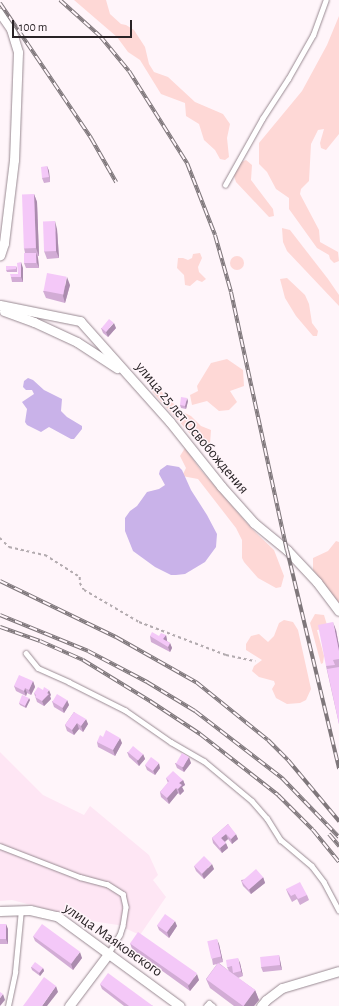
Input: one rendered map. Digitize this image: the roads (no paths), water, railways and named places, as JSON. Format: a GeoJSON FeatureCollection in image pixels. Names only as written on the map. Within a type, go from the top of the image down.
{"type":"FeatureCollection","features":[{"type":"Feature","properties":{"kind":"street"},"geometry":{"type":"LineString","coordinates":[[0,13],[11,29],[18,52],[14,160],[4,243],[0,255]]}},
{"type":"Feature","properties":{"kind":"street","name":"улица 25 лет Освобождения"},"geometry":{"type":"LineString","coordinates":[[0,305],[80,321],[170,422],[221,486],[254,523],[287,550],[317,582],[339,611]]}},
{"type":"Feature","properties":{"kind":"street"},"geometry":{"type":"LineString","coordinates":[[0,310],[34,322],[77,342],[127,374]]}},
{"type":"Feature","properties":{"kind":"street","name":"улица Маяковского"},"geometry":{"type":"LineString","coordinates":[[0,911],[21,910],[57,916],[176,1004]]}},
{"type":"Feature","properties":{"kind":"street"},"geometry":{"type":"LineString","coordinates":[[69,1006],[109,953]]}},
{"type":"Feature","properties":{"kind":"street"},"geometry":{"type":"LineString","coordinates":[[261,1006],[266,1000],[282,988],[339,971]]}},
{"type":"Feature","properties":{"kind":"lane"},"geometry":{"type":"LineString","coordinates":[[225,185],[262,119],[288,79],[313,35],[326,0]]}},
{"type":"Feature","properties":{"kind":"lane"},"geometry":{"type":"LineString","coordinates":[[26,653],[38,668],[125,710],[171,742],[204,761],[231,786],[252,801],[268,818],[281,840],[312,866],[324,882],[339,910]]}},
{"type":"Feature","properties":{"kind":"lane"},"geometry":{"type":"LineString","coordinates":[[0,846],[80,877],[107,884],[123,894],[126,907],[123,926],[109,953]]}},
{"type":"Feature","properties":{"kind":"lane"},"geometry":{"type":"LineString","coordinates":[[8,1006],[15,972],[21,910]]}},
{"type":"Feature","properties":{"kind":"lane"},"geometry":{"type":"LineString","coordinates":[[206,1006],[209,1003],[213,1006]]}},
{"type":"Feature","properties":{"kind":"railway"},"geometry":{"type":"LineString","coordinates":[[60,0],[100,36],[129,71],[187,163],[215,235],[231,292],[287,550],[339,769]]}},
{"type":"Feature","properties":{"kind":"railway"},"geometry":{"type":"LineString","coordinates":[[0,3],[91,138],[116,182]]}},
{"type":"Feature","properties":{"kind":"railway"},"geometry":{"type":"LineString","coordinates":[[0,581],[116,637],[196,682],[268,740],[288,760],[339,821]]}},
{"type":"Feature","properties":{"kind":"railway"},"geometry":{"type":"LineString","coordinates":[[0,615],[88,651],[147,682],[195,711],[282,778],[339,837]]}},
{"type":"Feature","properties":{"kind":"railway"},"geometry":{"type":"LineString","coordinates":[[0,627],[40,641],[83,660],[200,734],[278,795],[313,830],[339,862]]}},
{"type":"Feature","properties":{"kind":"railway"},"geometry":{"type":"LineString","coordinates":[[329,834],[339,846]]}}]}
